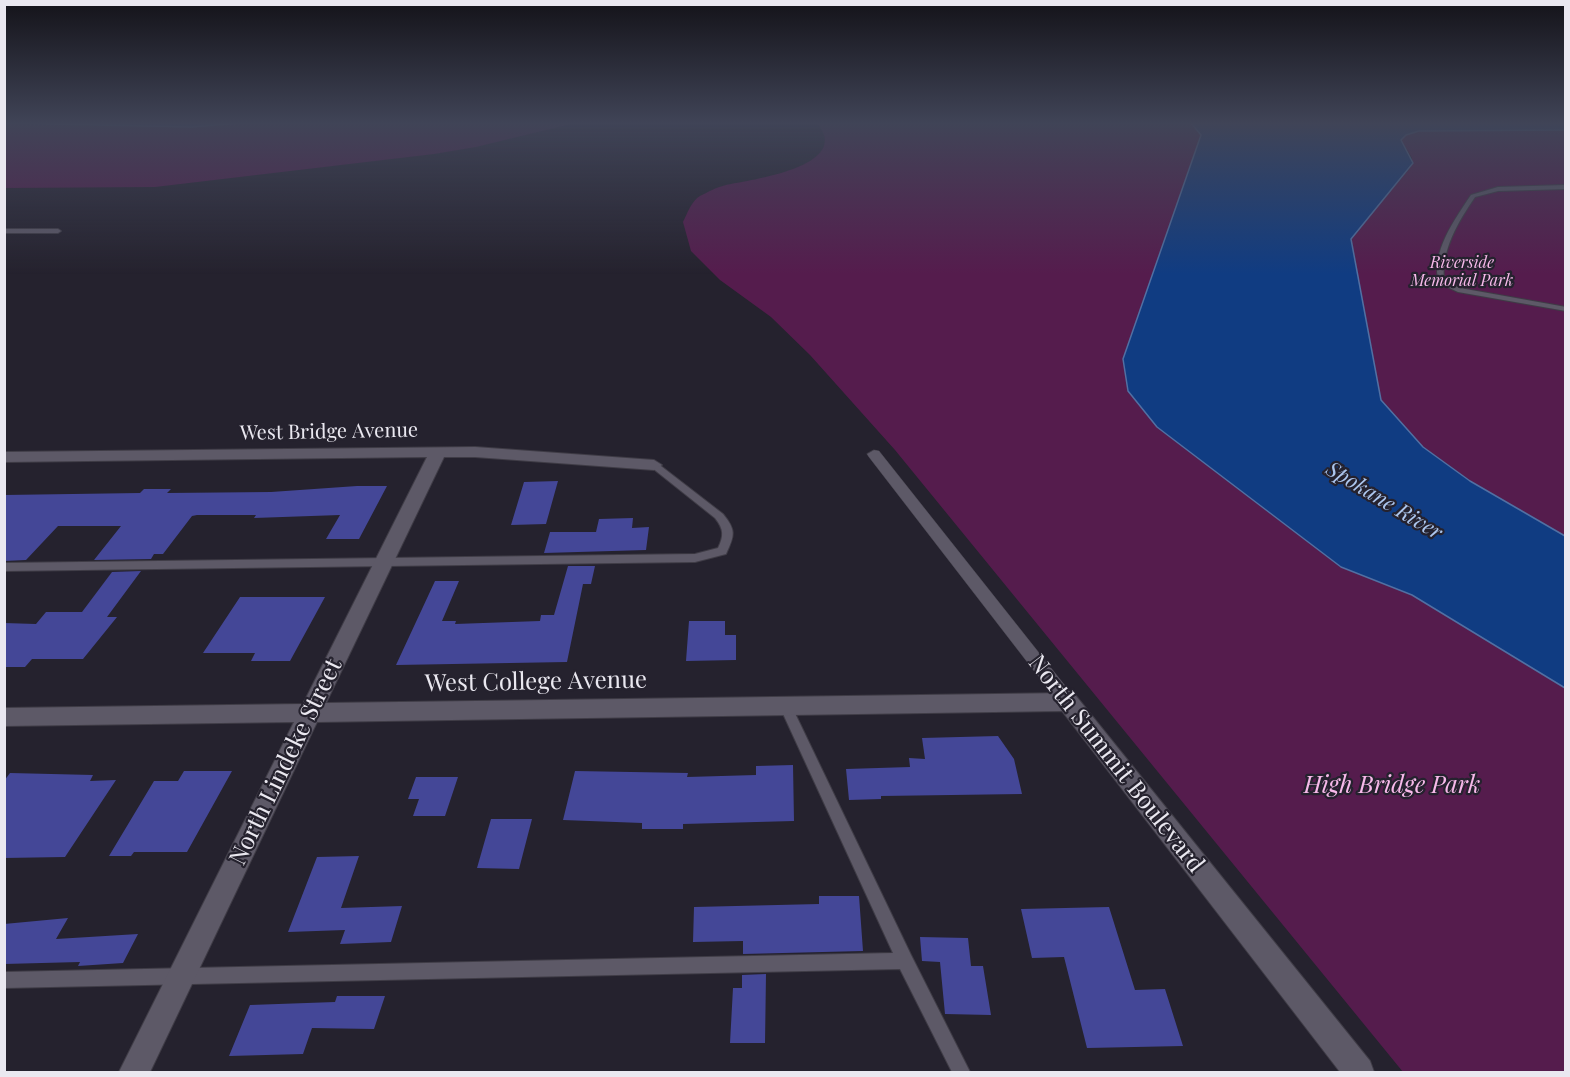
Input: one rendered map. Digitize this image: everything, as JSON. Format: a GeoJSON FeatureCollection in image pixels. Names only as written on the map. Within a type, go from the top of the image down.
{"type":"FeatureCollection","features":[{"type":"Feature","properties":{"kind":"street","name":"West Bridge Avenue"},"geometry":{"type":"LineString","coordinates":[[4,457],[438,452],[505,453],[654,465]]}},
{"type":"Feature","properties":{"kind":"street","name":"North Lindeke Street"},"geometry":{"type":"LineString","coordinates":[[134,1072],[438,452]]}},
{"type":"Feature","properties":{"kind":"street","name":"North Summit Boulevard"},"geometry":{"type":"LineString","coordinates":[[874,454],[1359,1072]]}},
{"type":"Feature","properties":{"kind":"street","name":"West College Avenue"},"geometry":{"type":"LineString","coordinates":[[4,717],[1068,702]]}},
{"type":"Feature","properties":{"kind":"lane"},"geometry":{"type":"LineString","coordinates":[[1566,187],[1498,189],[1473,196],[1455,227],[1441,261],[1439,276],[1441,282],[1458,290],[1566,309]]}},
{"type":"Feature","properties":{"kind":"lane"},"geometry":{"type":"LineString","coordinates":[[4,231],[58,231]]}},
{"type":"Feature","properties":{"kind":"lane"},"geometry":{"type":"LineString","coordinates":[[4,239],[18,231]]}},
{"type":"Feature","properties":{"kind":"lane"},"geometry":{"type":"LineString","coordinates":[[4,567],[695,558],[722,551],[729,538],[724,521],[654,465]]}},
{"type":"Feature","properties":{"kind":"lane"},"geometry":{"type":"LineString","coordinates":[[785,705],[905,962],[961,1072]]}},
{"type":"Feature","properties":{"kind":"lane"},"geometry":{"type":"LineString","coordinates":[[4,981],[905,962]]}},
{"type":"Feature","properties":{"kind":"green space"},"geometry":{"type":"Polygon","coordinates":[[[5,173],[271,173],[155,187],[5,188],[5,173]]]}},
{"type":"Feature","properties":{"kind":"green space","name":"High Bridge Park"},"geometry":{"type":"Polygon","coordinates":[[[1188,173],[1123,359],[1157,427],[1341,567],[1412,595],[1565,688],[1565,1072],[1403,1072],[895,450],[810,355],[771,317],[720,280],[691,251],[683,222],[697,198],[723,186],[775,175],[1188,173]]]}},
{"type":"Feature","properties":{"kind":"green space","name":"Riverside Memorial Park"},"geometry":{"type":"Polygon","coordinates":[[[1406,173],[1565,173],[1565,536],[1470,481],[1423,447],[1381,400],[1351,238],[1406,173]]]}},
{"type":"Feature","properties":{"kind":"water","name":"Spokane River"},"geometry":{"type":"Polygon","coordinates":[[[1188,173],[1405,173],[1351,239],[1381,400],[1423,447],[1470,481],[1565,536],[1565,688],[1412,595],[1341,567],[1157,427],[1128,391],[1123,359],[1188,173]]]}},
{"type":"Feature","properties":{"kind":"building"},"geometry":{"type":"Polygon","coordinates":[[[558,481],[546,524],[511,525],[524,482],[558,481]]]}},
{"type":"Feature","properties":{"kind":"building"},"geometry":{"type":"Polygon","coordinates":[[[387,486],[359,539],[326,539],[340,515],[254,518],[256,515],[197,515],[192,516],[163,554],[154,554],[151,559],[94,560],[121,526],[58,526],[26,560],[4,561],[4,495],[140,493],[144,489],[171,489],[167,493],[271,492],[387,486]]]}},
{"type":"Feature","properties":{"kind":"building"},"geometry":{"type":"Polygon","coordinates":[[[633,518],[632,528],[649,527],[646,550],[544,553],[550,532],[596,532],[599,519],[633,518]]]}},
{"type":"Feature","properties":{"kind":"building"},"geometry":{"type":"Polygon","coordinates":[[[568,566],[595,566],[591,584],[583,584],[567,662],[396,665],[435,581],[459,581],[442,621],[456,621],[455,624],[540,621],[541,615],[554,615],[568,566]]]}},
{"type":"Feature","properties":{"kind":"building"},"geometry":{"type":"Polygon","coordinates":[[[141,571],[107,617],[117,617],[83,659],[32,659],[25,667],[4,667],[4,623],[36,624],[46,612],[82,612],[112,572],[141,571]]]}},
{"type":"Feature","properties":{"kind":"building"},"geometry":{"type":"Polygon","coordinates":[[[240,597],[325,597],[290,661],[251,661],[255,653],[203,653],[240,597]]]}},
{"type":"Feature","properties":{"kind":"building"},"geometry":{"type":"Polygon","coordinates":[[[689,621],[725,621],[725,635],[736,635],[736,660],[686,661],[689,621]]]}},
{"type":"Feature","properties":{"kind":"building"},"geometry":{"type":"Polygon","coordinates":[[[998,736],[1014,759],[1022,794],[881,796],[881,799],[849,800],[846,769],[910,767],[909,758],[925,759],[922,738],[998,736]]]}},
{"type":"Feature","properties":{"kind":"building"},"geometry":{"type":"Polygon","coordinates":[[[793,765],[794,821],[683,824],[683,829],[642,829],[642,823],[563,820],[575,771],[688,773],[687,777],[756,775],[756,766],[793,765]]]}},
{"type":"Feature","properties":{"kind":"building"},"geometry":{"type":"Polygon","coordinates":[[[184,771],[232,771],[187,852],[134,852],[131,856],[109,856],[154,781],[178,781],[184,771]]]}},
{"type":"Feature","properties":{"kind":"building"},"geometry":{"type":"Polygon","coordinates":[[[10,773],[93,775],[90,781],[116,780],[65,857],[4,858],[4,781],[10,773]]]}},
{"type":"Feature","properties":{"kind":"building"},"geometry":{"type":"Polygon","coordinates":[[[416,777],[458,777],[445,816],[413,816],[419,799],[408,799],[416,777]]]}},
{"type":"Feature","properties":{"kind":"building"},"geometry":{"type":"Polygon","coordinates":[[[491,819],[532,819],[519,869],[477,868],[491,819]]]}},
{"type":"Feature","properties":{"kind":"building"},"geometry":{"type":"Polygon","coordinates":[[[359,856],[341,908],[402,906],[391,942],[340,944],[345,930],[288,932],[317,857],[359,856]]]}},
{"type":"Feature","properties":{"kind":"building"},"geometry":{"type":"Polygon","coordinates":[[[819,896],[859,896],[863,951],[743,954],[743,941],[693,942],[694,907],[819,904],[819,896]]]}},
{"type":"Feature","properties":{"kind":"building"},"geometry":{"type":"Polygon","coordinates":[[[1109,907],[1135,990],[1165,989],[1183,1046],[1087,1048],[1064,957],[1032,958],[1021,909],[1109,907]]]}},
{"type":"Feature","properties":{"kind":"building"},"geometry":{"type":"Polygon","coordinates":[[[68,918],[56,939],[138,934],[123,963],[78,966],[80,962],[4,964],[4,924],[68,918]]]}},
{"type":"Feature","properties":{"kind":"building"},"geometry":{"type":"Polygon","coordinates":[[[920,937],[968,938],[971,966],[983,966],[991,1015],[945,1014],[940,962],[922,961],[920,937]]]}},
{"type":"Feature","properties":{"kind":"building"},"geometry":{"type":"Polygon","coordinates":[[[766,974],[765,1043],[730,1043],[733,988],[742,988],[742,975],[766,974]]]}},
{"type":"Feature","properties":{"kind":"building"},"geometry":{"type":"Polygon","coordinates":[[[337,996],[385,996],[374,1029],[312,1028],[303,1054],[229,1056],[250,1005],[335,1002],[337,996]]]}}]}
